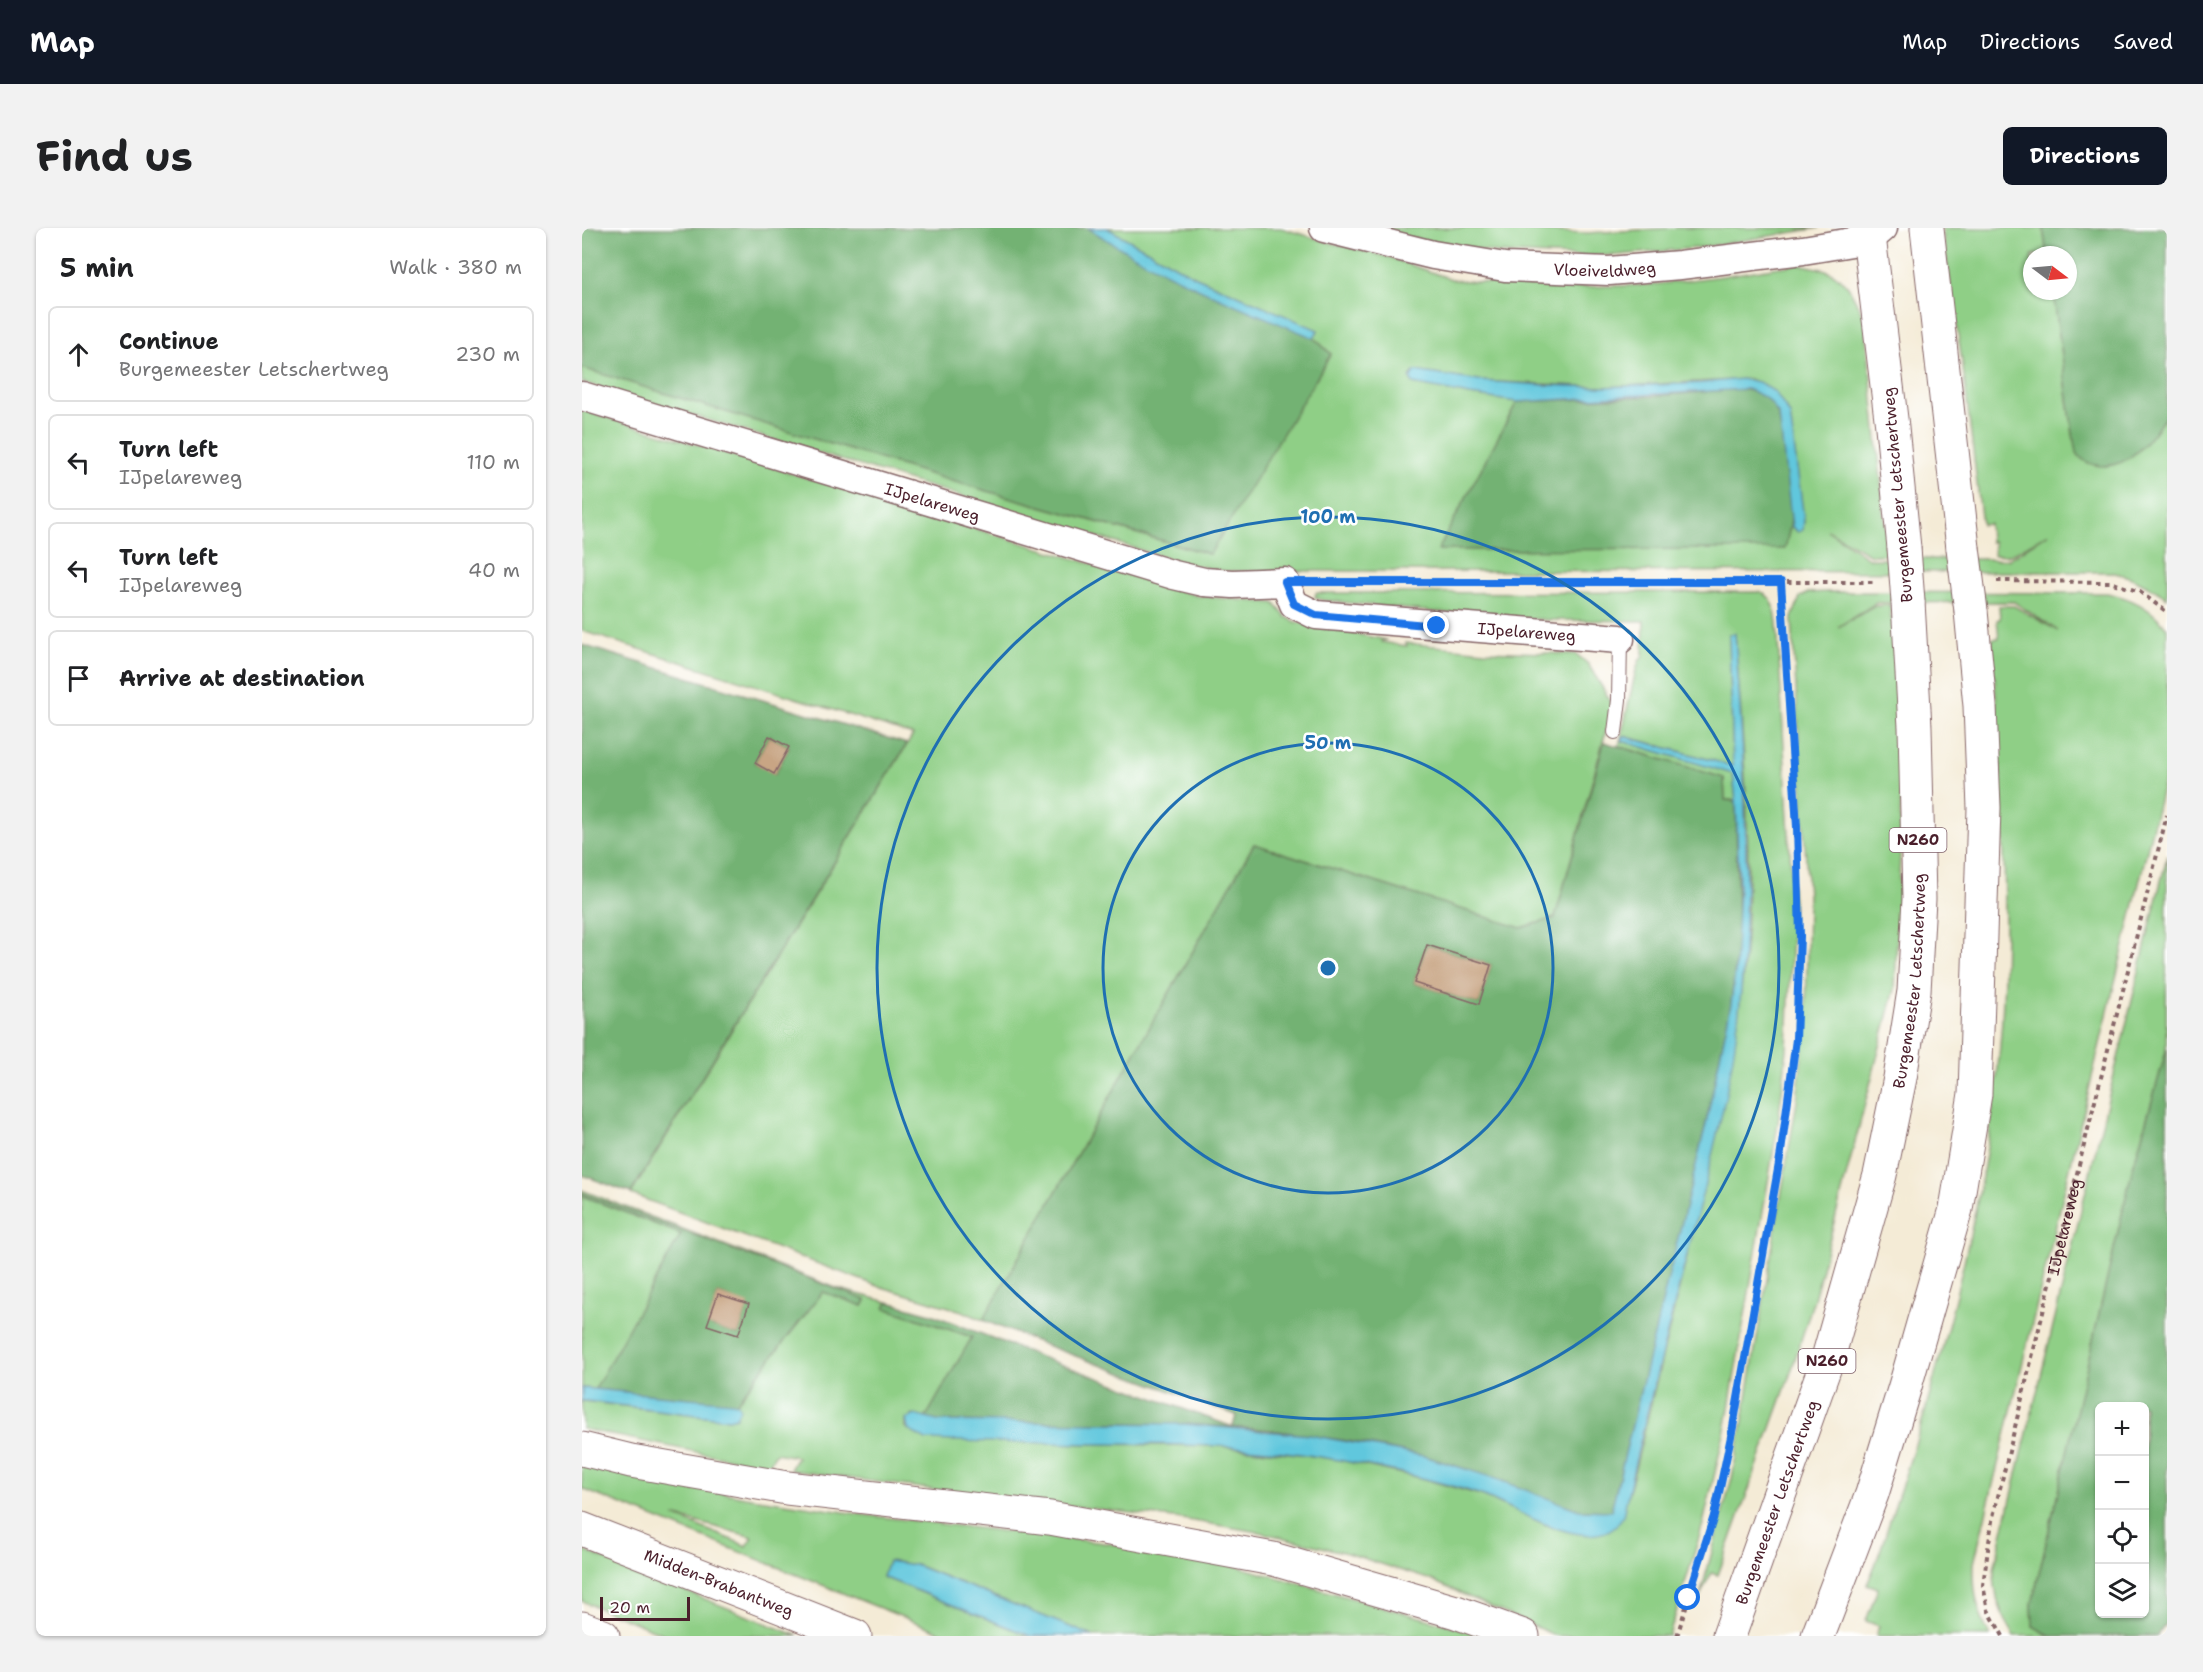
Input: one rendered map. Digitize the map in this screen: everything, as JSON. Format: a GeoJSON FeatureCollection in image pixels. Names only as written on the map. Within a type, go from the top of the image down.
{"type":"FeatureCollection","features":[{"type":"Feature","properties":{"kind":"main road"},"geometry":{"type":"LineString","coordinates":[[1818,1636],[1872,1494],[1906,1383],[1956,1209],[1976,1094],[1984,808],[1980,706],[1927,228]]}},
{"type":"Feature","properties":{"kind":"main road","name":"Burgemeester Letschertweg"},"geometry":{"type":"LineString","coordinates":[[1729,1636],[1828,1358],[1880,1175],[1900,1078],[1914,991],[1919,899],[1915,728],[1904,548],[1874,232]]}},
{"type":"Feature","properties":{"kind":"main road"},"geometry":{"type":"LineString","coordinates":[[582,1449],[631,1461],[787,1488],[1050,1518],[1273,1559],[1456,1612],[1523,1636]]}},
{"type":"Feature","properties":{"kind":"main road","name":"Midden-Brabantweg"},"geometry":{"type":"LineString","coordinates":[[582,1529],[855,1636]]}},
{"type":"Feature","properties":{"kind":"main road"},"geometry":{"type":"LineString","coordinates":[[582,1628],[603,1636]]}},
{"type":"Feature","properties":{"kind":"street","name":"Vloeiveldweg"},"geometry":{"type":"LineString","coordinates":[[1324,228],[1433,255],[1504,267],[1609,271],[1803,250],[1874,232]]}},
{"type":"Feature","properties":{"kind":"street","name":"IJpelareweg"},"geometry":{"type":"LineString","coordinates":[[582,396],[1174,575],[1204,582],[1233,584],[1285,582],[1294,604],[1316,615],[1620,639]]}},
{"type":"Feature","properties":{"kind":"lane","name":"IJpelareweg"},"geometry":{"type":"LineString","coordinates":[[1615,732],[1619,700],[1620,639]]}},
{"type":"Feature","properties":{"kind":"path"},"geometry":{"type":"LineString","coordinates":[[1285,582],[1781,582],[1797,827],[1800,936],[1796,1039],[1781,1152],[1733,1427],[1714,1516],[1677,1636]]}},
{"type":"Feature","properties":{"kind":"path","name":"IJpelareweg"},"geometry":{"type":"LineString","coordinates":[[2003,1636],[1988,1610],[1983,1584],[1992,1521],[2167,815]]}},
{"type":"Feature","properties":{"kind":"green space"},"geometry":{"type":"Polygon","coordinates":[[[582,228],[1088,228],[1191,285],[1314,338],[1331,354],[1210,554],[952,481],[582,368],[582,228]]]}},
{"type":"Feature","properties":{"kind":"green space"},"geometry":{"type":"Polygon","coordinates":[[[1107,228],[1281,228],[1388,257],[1454,280],[1529,286],[1650,285],[1799,264],[1826,270],[1848,286],[1865,319],[1887,541],[1885,542],[1886,555],[1871,555],[1827,530],[1870,559],[2009,559],[2049,533],[2010,555],[1994,555],[1994,542],[1990,542],[1989,524],[1982,525],[1963,368],[1942,228],[2043,228],[2046,246],[2023,246],[2023,300],[2054,300],[2073,435],[2105,466],[2115,464],[2125,460],[2141,447],[2167,414],[2167,598],[2139,581],[2108,572],[1223,571],[1184,563],[582,382],[582,368],[952,481],[1209,554],[1331,354],[1314,338],[1318,330],[1194,276],[1107,228]],[[1415,371],[1411,375],[1413,384],[1517,402],[1438,550],[1785,548],[1792,518],[1792,527],[1796,531],[1804,524],[1790,415],[1775,392],[1750,379],[1603,387],[1479,381],[1415,371]]]}},
{"type":"Feature","properties":{"kind":"green space"},"geometry":{"type":"Polygon","coordinates":[[[1353,228],[1480,228],[1586,233],[1675,228],[1819,228],[1697,248],[1578,256],[1498,253],[1353,228]]]}},
{"type":"Feature","properties":{"kind":"green space"},"geometry":{"type":"Polygon","coordinates":[[[2043,228],[2167,228],[2167,414],[2138,451],[2118,463],[2107,466],[2088,463],[2082,459],[2075,448],[2054,300],[2077,300],[2077,246],[2046,246],[2043,228]]]}},
{"type":"Feature","properties":{"kind":"green space"},"geometry":{"type":"Polygon","coordinates":[[[1738,389],[1763,396],[1771,403],[1778,415],[1787,460],[1791,507],[1785,549],[1438,550],[1517,402],[1655,396],[1738,389]]]}},
{"type":"Feature","properties":{"kind":"green space"},"geometry":{"type":"Polygon","coordinates":[[[582,410],[1198,596],[1274,603],[1286,617],[1296,622],[1407,646],[1406,643],[1485,651],[1576,654],[1588,664],[1613,705],[1555,918],[1521,928],[1254,844],[983,1320],[962,1311],[875,1285],[631,1194],[913,735],[582,631],[582,410]]]}},
{"type":"Feature","properties":{"kind":"green space"},"geometry":{"type":"Polygon","coordinates":[[[1759,592],[1770,599],[1777,627],[1793,906],[1787,1050],[1777,1130],[1726,1425],[1703,1524],[1669,1636],[1556,1636],[1431,1580],[1347,1553],[1264,1533],[1182,1519],[790,1470],[797,1457],[776,1453],[768,1466],[582,1429],[582,1401],[729,1419],[738,1404],[736,1403],[823,1291],[863,1306],[866,1301],[582,1193],[582,1190],[836,1288],[888,1302],[886,1308],[972,1337],[925,1419],[912,1415],[905,1422],[906,1428],[1040,1443],[1218,1446],[1340,1460],[1420,1478],[1484,1496],[1553,1528],[1597,1534],[1628,1495],[1633,1477],[1707,1172],[1735,1034],[1747,923],[1748,840],[1735,634],[1729,635],[1733,766],[1624,736],[1622,741],[1733,774],[1736,800],[1725,800],[1724,778],[1619,746],[1635,674],[1643,656],[1644,621],[1549,620],[1434,612],[1322,600],[1315,597],[1316,593],[1759,592]]]}},
{"type":"Feature","properties":{"kind":"green space"},"geometry":{"type":"Polygon","coordinates":[[[1808,593],[2107,593],[2140,605],[2167,628],[2167,768],[1974,1563],[1977,1601],[1990,1636],[1876,1636],[1879,1626],[1866,1621],[1878,1588],[1867,1584],[1878,1558],[1919,1434],[1957,1291],[1978,1195],[1994,1099],[2003,1001],[2005,910],[2003,820],[1992,639],[1999,638],[1997,620],[2000,619],[1999,606],[2014,606],[2058,631],[2014,602],[1876,603],[1838,627],[1875,606],[1890,605],[1891,619],[1894,619],[1902,673],[1900,853],[1895,989],[1814,1299],[1791,1372],[1718,1575],[1711,1573],[1700,1596],[1732,1478],[1797,1101],[1806,1020],[1808,897],[1792,618],[1800,597],[1808,593]]]}},
{"type":"Feature","properties":{"kind":"green space"},"geometry":{"type":"Polygon","coordinates":[[[582,645],[907,744],[631,1193],[582,1175],[582,645]],[[769,736],[755,763],[775,774],[789,747],[769,736]]]}},
{"type":"Feature","properties":{"kind":"green space"},"geometry":{"type":"Polygon","coordinates":[[[1604,742],[1724,778],[1725,800],[1736,801],[1738,939],[1731,1004],[1705,1128],[1611,1511],[1579,1510],[1491,1477],[1424,1456],[1348,1441],[1271,1430],[1184,1424],[925,1419],[972,1337],[885,1308],[888,1302],[931,1314],[1038,1356],[1233,1427],[1236,1415],[983,1320],[1254,844],[1521,928],[1555,918],[1604,742]],[[1427,945],[1414,983],[1479,1004],[1491,965],[1427,945]]]}},
{"type":"Feature","properties":{"kind":"green space"},"geometry":{"type":"Polygon","coordinates":[[[2167,856],[2166,1052],[2132,1171],[2032,1604],[2033,1626],[2051,1636],[2015,1636],[1999,1604],[1994,1569],[2167,856]]]}},
{"type":"Feature","properties":{"kind":"green space"},"geometry":{"type":"Polygon","coordinates":[[[2167,1048],[2167,1621],[2158,1636],[2051,1636],[2033,1626],[2032,1604],[2132,1171],[2167,1048]]]}},
{"type":"Feature","properties":{"kind":"green space"},"geometry":{"type":"Polygon","coordinates":[[[582,1193],[866,1300],[863,1306],[823,1292],[736,1403],[595,1389],[681,1234],[582,1196],[582,1193]],[[718,1294],[708,1325],[738,1335],[748,1305],[718,1294]]]}},
{"type":"Feature","properties":{"kind":"green space"},"geometry":{"type":"Polygon","coordinates":[[[582,1196],[681,1234],[595,1389],[582,1388],[582,1196]]]}},
{"type":"Feature","properties":{"kind":"green space"},"geometry":{"type":"Polygon","coordinates":[[[582,1463],[745,1497],[864,1515],[1097,1542],[1203,1557],[1488,1636],[1093,1636],[916,1565],[888,1561],[883,1577],[1030,1636],[950,1636],[582,1489],[582,1463]],[[674,1516],[747,1546],[753,1537],[674,1516]]]}},
{"type":"Feature","properties":{"kind":"green space"},"geometry":{"type":"Polygon","coordinates":[[[582,1550],[798,1636],[668,1636],[582,1601],[582,1550]]]}},
{"type":"Feature","properties":{"kind":"water"},"geometry":{"type":"Polygon","coordinates":[[[1088,228],[1107,228],[1194,276],[1318,330],[1314,338],[1227,301],[1170,275],[1088,228]]]}},
{"type":"Feature","properties":{"kind":"water"},"geometry":{"type":"Polygon","coordinates":[[[1415,371],[1479,381],[1603,387],[1741,379],[1759,382],[1775,392],[1790,415],[1804,519],[1803,530],[1798,532],[1792,527],[1779,415],[1769,401],[1747,389],[1517,402],[1413,384],[1410,378],[1415,371]]]}},
{"type":"Feature","properties":{"kind":"water"},"geometry":{"type":"Polygon","coordinates":[[[1735,633],[1742,736],[1746,890],[1741,993],[1735,1044],[1715,1144],[1623,1516],[1611,1529],[1595,1534],[1576,1533],[1535,1520],[1484,1496],[1460,1488],[1378,1468],[1298,1454],[1196,1445],[926,1440],[908,1430],[906,1419],[915,1415],[937,1421],[1184,1424],[1310,1435],[1424,1456],[1491,1477],[1579,1510],[1611,1511],[1705,1128],[1731,1004],[1735,972],[1739,887],[1733,774],[1622,741],[1623,736],[1733,766],[1729,635],[1735,633]]]}},
{"type":"Feature","properties":{"kind":"water"},"geometry":{"type":"Polygon","coordinates":[[[582,1388],[733,1402],[738,1404],[740,1409],[736,1417],[729,1419],[582,1401],[582,1388]]]}},
{"type":"Feature","properties":{"kind":"water"},"geometry":{"type":"Polygon","coordinates":[[[888,1561],[915,1565],[1093,1636],[1030,1636],[883,1577],[888,1561]]]}},
{"type":"Feature","properties":{"kind":"building"},"geometry":{"type":"Polygon","coordinates":[[[769,736],[789,747],[774,774],[755,763],[769,736]]]}},
{"type":"Feature","properties":{"kind":"building"},"geometry":{"type":"Polygon","coordinates":[[[1427,945],[1491,965],[1479,1004],[1414,983],[1427,945]]]}},
{"type":"Feature","properties":{"kind":"building"},"geometry":{"type":"Polygon","coordinates":[[[718,1294],[749,1304],[738,1335],[707,1325],[718,1294]]]}},
{"type":"Feature","properties":{"kind":"route"},"geometry":{"type":"LineString","coordinates":[[1437,626],[1316,615],[1294,604],[1285,582],[1781,582],[1797,827],[1800,936],[1796,1039],[1781,1152],[1733,1427],[1714,1516],[1688,1598]]}}]}
